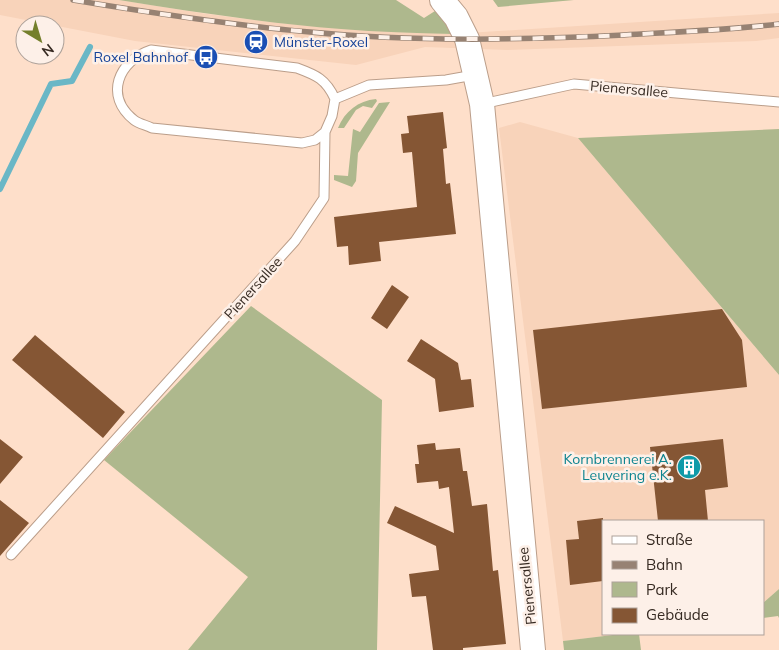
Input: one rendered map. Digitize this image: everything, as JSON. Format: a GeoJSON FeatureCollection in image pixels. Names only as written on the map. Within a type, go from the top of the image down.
{"type":"FeatureCollection","features":[{"type":"Feature","properties":{"kind":"main road","name":"Pienersallee"},"geometry":{"type":"LineString","coordinates":[[442,0],[456,17],[467,39],[482,104],[534,650]]}},
{"type":"Feature","properties":{"kind":"lane"},"geometry":{"type":"LineString","coordinates":[[325,132],[315,140],[302,143],[152,128],[136,121],[124,110],[118,96],[118,82],[127,65],[139,54],[151,50],[297,68],[316,75],[330,88],[335,99],[369,85],[446,80],[476,74]]}},
{"type":"Feature","properties":{"kind":"lane","name":"Pienersallee"},"geometry":{"type":"LineString","coordinates":[[482,104],[574,84],[779,102]]}},
{"type":"Feature","properties":{"kind":"lane","name":"Pienersallee"},"geometry":{"type":"LineString","coordinates":[[11,554],[295,241],[324,198],[325,132],[332,116],[335,99]]}},
{"type":"Feature","properties":{"kind":"shaded area"},"geometry":{"type":"Polygon","coordinates":[[[0,0],[119,0],[279,23],[452,34],[779,13],[779,38],[756,41],[507,50],[425,47],[356,65],[135,41],[65,28],[65,15],[15,15],[15,18],[0,15],[0,0]]]}},
{"type":"Feature","properties":{"kind":"shaded area"},"geometry":{"type":"Polygon","coordinates":[[[520,122],[578,138],[779,375],[779,589],[764,602],[764,520],[602,520],[602,635],[613,635],[563,641],[499,128],[520,122]]]}},
{"type":"Feature","properties":{"kind":"green space"},"geometry":{"type":"Polygon","coordinates":[[[119,0],[396,0],[424,18],[435,11],[446,21],[452,34],[313,27],[230,17],[119,0]]]}},
{"type":"Feature","properties":{"kind":"green space"},"geometry":{"type":"Polygon","coordinates":[[[493,0],[574,0],[498,7],[493,0]]]}},
{"type":"Feature","properties":{"kind":"green space"},"geometry":{"type":"Polygon","coordinates":[[[376,99],[377,101],[372,108],[363,106],[356,110],[344,128],[338,128],[344,117],[353,108],[363,102],[376,99]]]}},
{"type":"Feature","properties":{"kind":"green space"},"geometry":{"type":"Polygon","coordinates":[[[390,102],[358,153],[356,181],[352,187],[334,180],[334,175],[348,176],[353,129],[360,132],[379,103],[390,102]]]}},
{"type":"Feature","properties":{"kind":"green space"},"geometry":{"type":"Polygon","coordinates":[[[779,129],[779,375],[578,138],[779,129]]]}},
{"type":"Feature","properties":{"kind":"green space"},"geometry":{"type":"Polygon","coordinates":[[[251,306],[382,400],[377,650],[188,650],[248,577],[104,460],[251,306]]]}},
{"type":"Feature","properties":{"kind":"green space"},"geometry":{"type":"Polygon","coordinates":[[[779,589],[779,618],[778,616],[764,618],[764,602],[779,589]]]}},
{"type":"Feature","properties":{"kind":"green space"},"geometry":{"type":"Polygon","coordinates":[[[613,635],[639,635],[641,650],[564,650],[563,641],[613,635]]]}},
{"type":"Feature","properties":{"kind":"building"},"geometry":{"type":"Polygon","coordinates":[[[443,112],[447,148],[443,149],[446,184],[450,183],[456,234],[379,242],[381,261],[349,265],[348,246],[337,247],[334,217],[417,207],[412,152],[403,153],[401,134],[409,133],[407,116],[443,112]]]}},
{"type":"Feature","properties":{"kind":"building"},"geometry":{"type":"Polygon","coordinates":[[[392,285],[409,297],[387,329],[371,318],[392,285]]]}},
{"type":"Feature","properties":{"kind":"building"},"geometry":{"type":"Polygon","coordinates":[[[722,309],[742,340],[747,387],[542,409],[533,330],[722,309]]]}},
{"type":"Feature","properties":{"kind":"building"},"geometry":{"type":"Polygon","coordinates":[[[35,335],[125,412],[103,438],[12,360],[35,335]]]}},
{"type":"Feature","properties":{"kind":"building"},"geometry":{"type":"Polygon","coordinates":[[[421,339],[458,363],[461,380],[471,379],[474,407],[439,412],[435,379],[407,361],[421,339]]]}},
{"type":"Feature","properties":{"kind":"building"},"geometry":{"type":"Polygon","coordinates":[[[0,439],[23,457],[0,484],[0,439]]]}},
{"type":"Feature","properties":{"kind":"building","name":"Kornbrennerei A. Leuvering e.K."},"geometry":{"type":"Polygon","coordinates":[[[723,439],[728,487],[705,490],[708,520],[658,520],[650,447],[723,439]]]}},
{"type":"Feature","properties":{"kind":"building"},"geometry":{"type":"Polygon","coordinates":[[[435,443],[436,450],[460,448],[463,471],[467,471],[472,506],[487,504],[493,571],[498,570],[506,644],[463,648],[463,650],[433,650],[426,596],[412,597],[409,574],[439,570],[436,546],[387,523],[395,506],[454,533],[449,487],[439,489],[438,481],[417,483],[415,464],[419,464],[417,445],[435,443]]]}},
{"type":"Feature","properties":{"kind":"building"},"geometry":{"type":"Polygon","coordinates":[[[0,500],[29,523],[0,556],[0,500]]]}},
{"type":"Feature","properties":{"kind":"building"},"geometry":{"type":"Polygon","coordinates":[[[603,518],[602,581],[570,585],[566,540],[579,539],[577,521],[603,518]]]}},
{"type":"Feature","properties":{"kind":"waterway"},"geometry":{"type":"LineString","coordinates":[[0,189],[51,84],[72,81],[90,47]]}},
{"type":"Feature","properties":{"kind":"railway"},"geometry":{"type":"LineString","coordinates":[[73,0],[251,26],[349,35],[427,39],[585,37],[702,31],[779,24]]}},
{"type":"Feature","properties":{"kind":"place","name":"Münster-Roxel"},"geometry":{"type":"Point","coordinates":[256,42]}},
{"type":"Feature","properties":{"kind":"place","name":"Roxel Bahnhof"},"geometry":{"type":"Point","coordinates":[206,57]}},
{"type":"Feature","properties":{"kind":"place","name":"Kornbrennerei A. Leuvering e.K."},"geometry":{"type":"Point","coordinates":[689,467]}}]}
